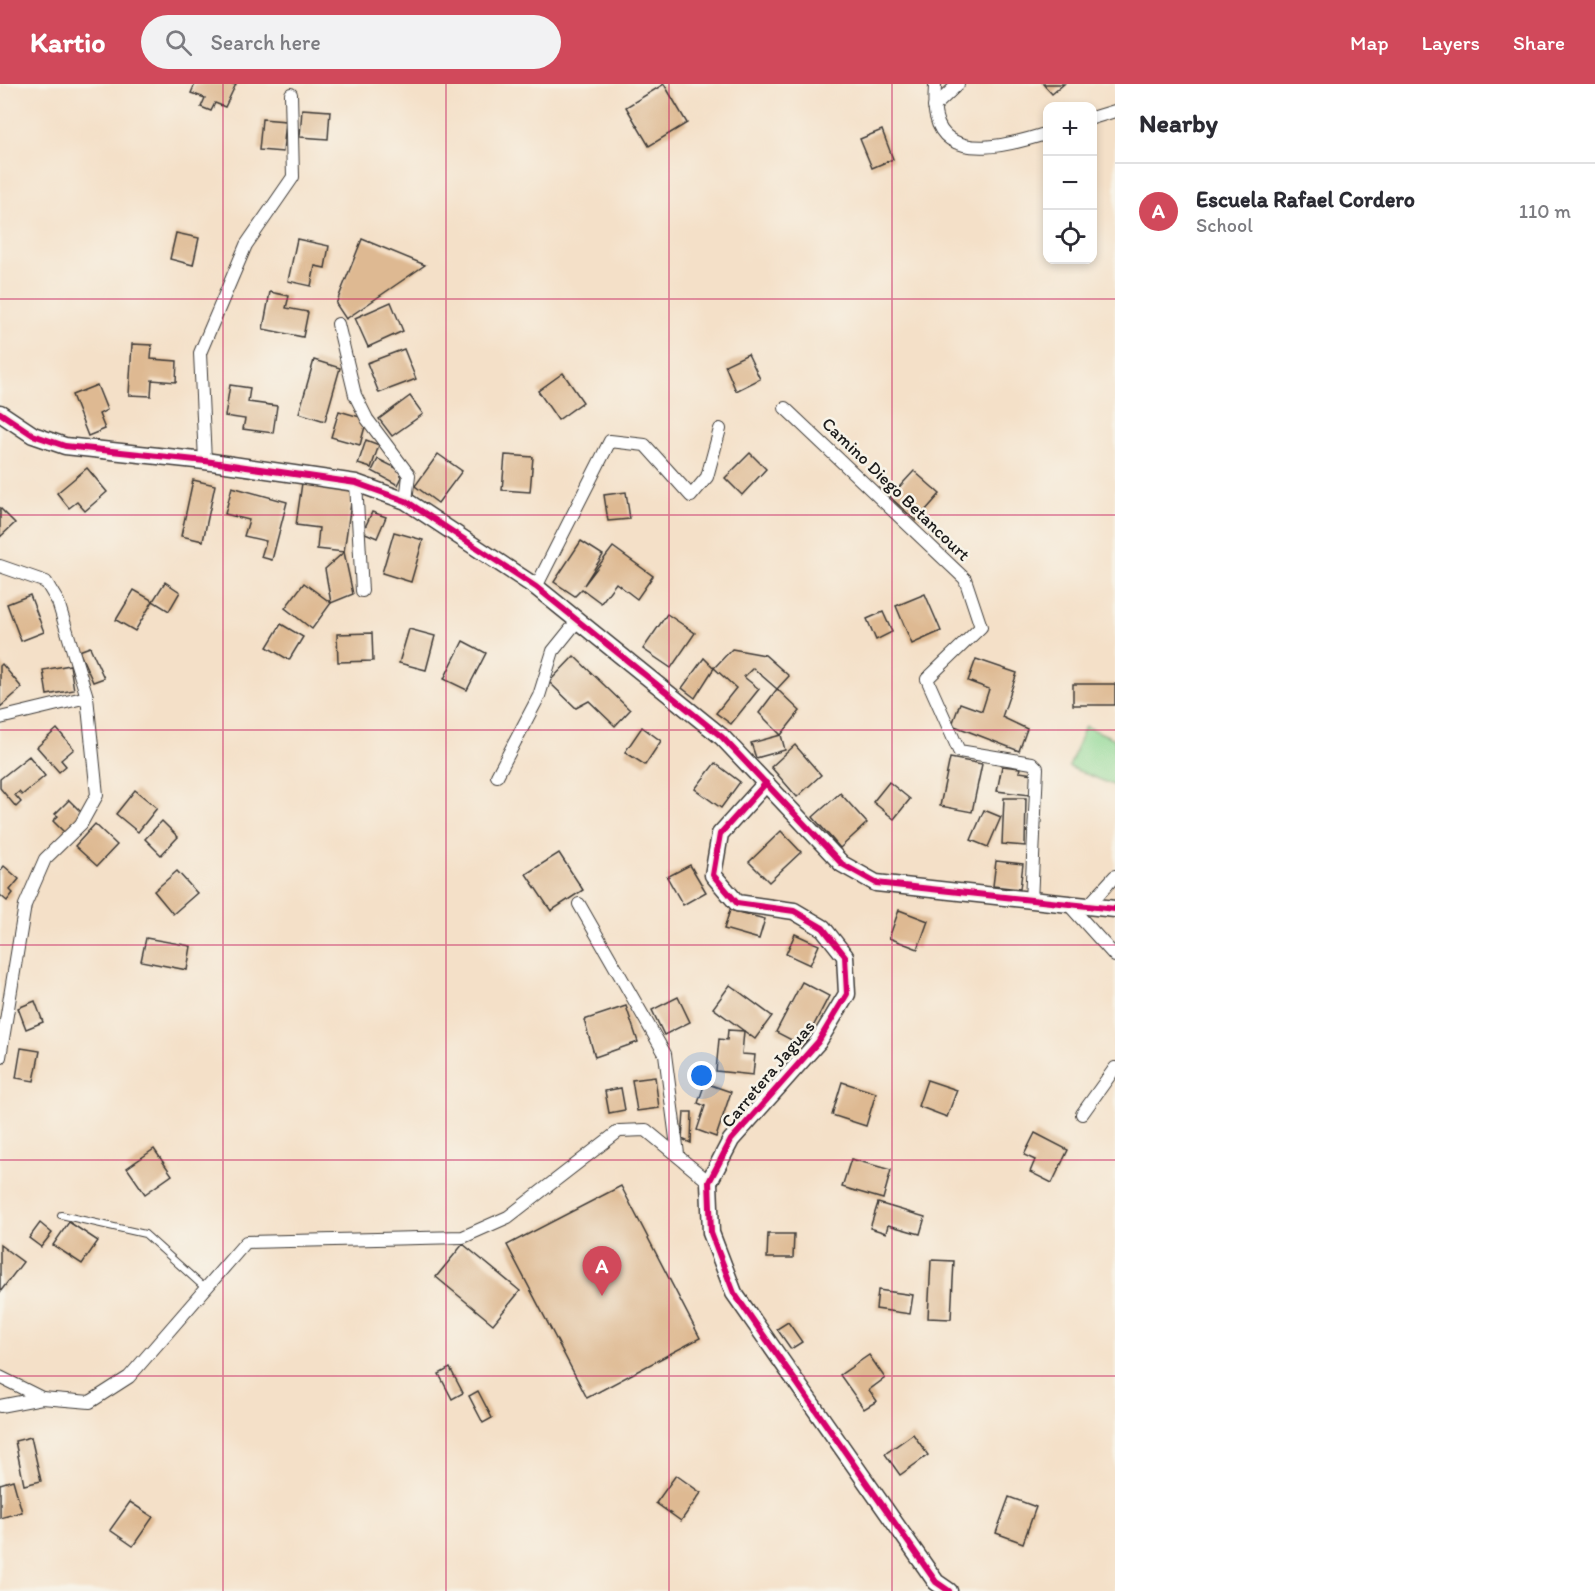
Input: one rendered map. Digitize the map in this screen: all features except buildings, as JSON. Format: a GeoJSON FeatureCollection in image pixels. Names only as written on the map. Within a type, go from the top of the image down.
{"type":"FeatureCollection","features":[{"type":"Feature","properties":{"kind":"street"},"geometry":{"type":"LineString","coordinates":[[935,84],[934,107],[938,123],[946,135],[970,145],[1007,146],[1043,134]]}},
{"type":"Feature","properties":{"kind":"street"},"geometry":{"type":"LineString","coordinates":[[934,107],[958,84]]}},
{"type":"Feature","properties":{"kind":"street"},"geometry":{"type":"LineString","coordinates":[[205,461],[200,353],[246,245],[293,177],[291,93]]}},
{"type":"Feature","properties":{"kind":"street"},"geometry":{"type":"LineString","coordinates":[[1097,116],[1115,111]]}},
{"type":"Feature","properties":{"kind":"street"},"geometry":{"type":"LineString","coordinates":[[338,324],[355,395],[368,419],[409,475],[406,501]]}},
{"type":"Feature","properties":{"kind":"street","name":"Camino Diego Betancourt"},"geometry":{"type":"LineString","coordinates":[[785,408],[965,579],[981,627],[927,679],[959,751],[1032,763],[1037,768],[1031,902]]}},
{"type":"Feature","properties":{"kind":"street"},"geometry":{"type":"LineString","coordinates":[[0,413],[33,435],[64,446],[205,461],[356,483],[406,501],[536,587],[722,737],[842,864],[876,883],[1031,902],[1115,909]]}},
{"type":"Feature","properties":{"kind":"street"},"geometry":{"type":"LineString","coordinates":[[536,587],[610,441],[645,445],[691,496],[707,477],[720,429]]}},
{"type":"Feature","properties":{"kind":"street"},"geometry":{"type":"LineString","coordinates":[[356,483],[362,591]]}},
{"type":"Feature","properties":{"kind":"street"},"geometry":{"type":"LineString","coordinates":[[0,568],[46,582],[58,602],[87,697],[97,795],[81,824],[45,859],[25,905],[3,1016],[0,1057]]}},
{"type":"Feature","properties":{"kind":"street"},"geometry":{"type":"LineString","coordinates":[[497,776],[538,696],[553,651],[578,620]]}},
{"type":"Feature","properties":{"kind":"street"},"geometry":{"type":"LineString","coordinates":[[0,718],[87,697]]}},
{"type":"Feature","properties":{"kind":"street","name":"Carretera Jaguas"},"geometry":{"type":"LineString","coordinates":[[766,783],[720,834],[713,875],[737,903],[794,911],[823,928],[845,956],[847,994],[818,1042],[731,1140],[709,1182],[711,1233],[734,1293],[936,1582],[949,1591]]}},
{"type":"Feature","properties":{"kind":"street"},"geometry":{"type":"LineString","coordinates":[[1078,906],[1115,876]]}},
{"type":"Feature","properties":{"kind":"street"},"geometry":{"type":"LineString","coordinates":[[579,904],[665,1054],[678,1154]]}},
{"type":"Feature","properties":{"kind":"street"},"geometry":{"type":"LineString","coordinates":[[1078,906],[1115,956]]}},
{"type":"Feature","properties":{"kind":"street"},"geometry":{"type":"LineString","coordinates":[[1082,1114],[1115,1068]]}},
{"type":"Feature","properties":{"kind":"street"},"geometry":{"type":"LineString","coordinates":[[0,1406],[42,1398],[90,1402],[129,1377],[246,1242],[463,1237],[508,1217],[619,1131],[646,1130],[678,1154],[709,1182]]}},
{"type":"Feature","properties":{"kind":"street"},"geometry":{"type":"LineString","coordinates":[[0,1377],[42,1398]]}},
{"type":"Feature","properties":{"kind":"lane"},"geometry":{"type":"LineString","coordinates":[[61,1215],[145,1234],[206,1289]]}},
{"type":"Feature","properties":{"kind":"green space"},"geometry":{"type":"Polygon","coordinates":[[[1085,726],[1115,739],[1115,786],[1069,767],[1085,726]]]}},
{"type":"Feature","properties":{"kind":"cycle path"},"geometry":{"type":"LineString","coordinates":[[0,413],[33,435],[65,446],[205,461],[356,483],[406,501],[536,587],[722,737],[842,864],[876,883],[1115,909]]}},
{"type":"Feature","properties":{"kind":"cycle path"},"geometry":{"type":"LineString","coordinates":[[766,783],[720,834],[713,875],[737,903],[794,911],[823,928],[845,956],[847,994],[818,1042],[731,1140],[709,1182],[711,1233],[734,1293],[936,1582],[949,1591]]}},
{"type":"Feature","properties":{"kind":"place","name":"Escuela Rafael Cordero"},"geometry":{"type":"Point","coordinates":[602,1296]}}]}
